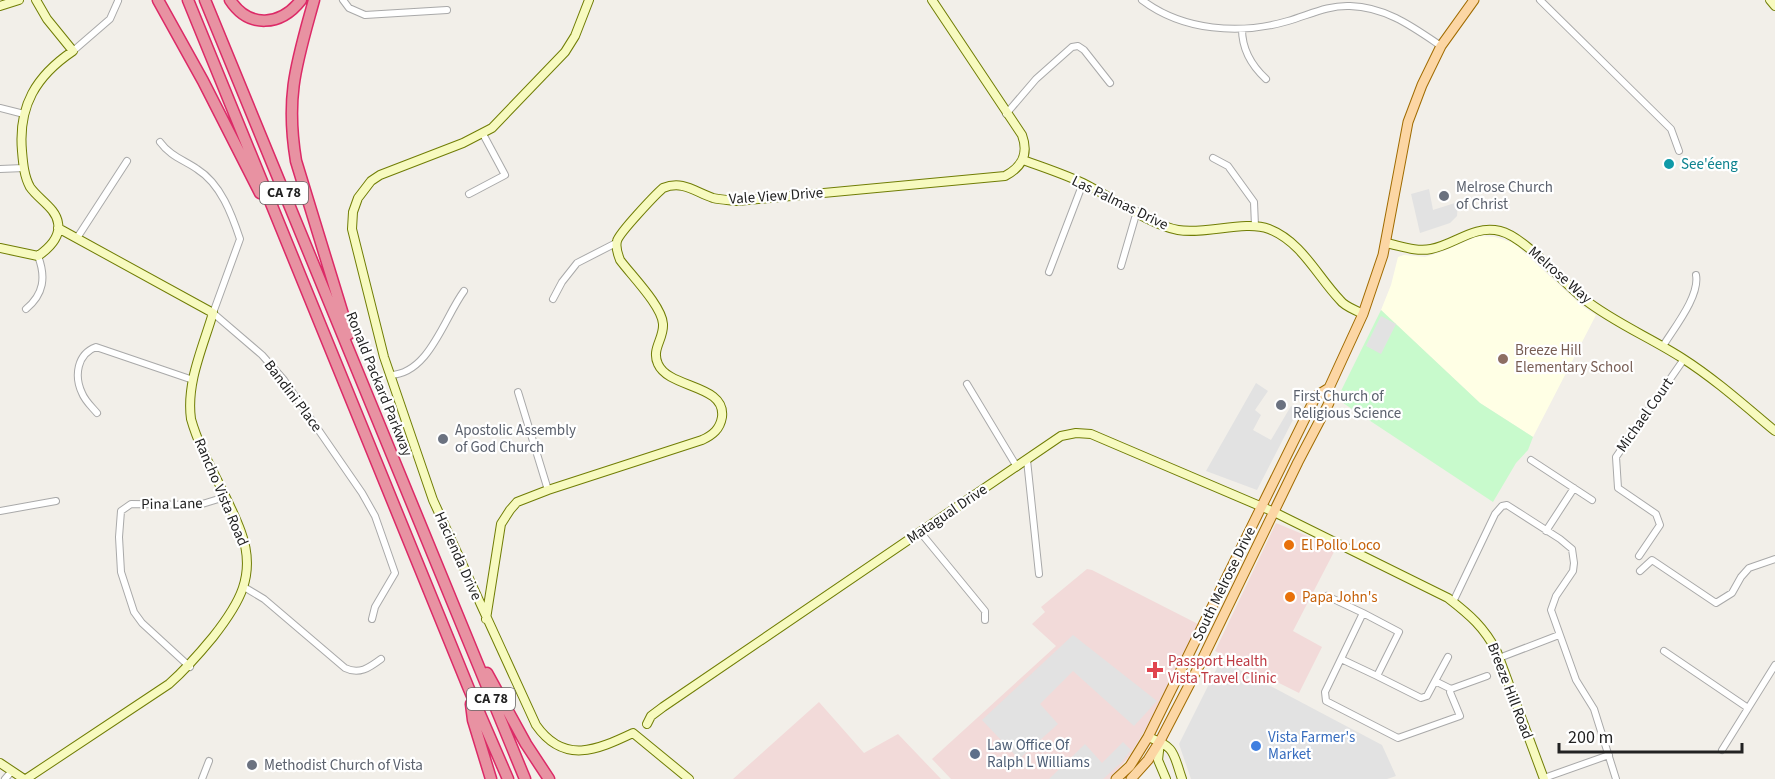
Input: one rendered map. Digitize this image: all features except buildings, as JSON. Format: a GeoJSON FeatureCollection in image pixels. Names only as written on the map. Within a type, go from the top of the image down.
{"type":"FeatureCollection","features":[{"type":"Feature","properties":{"kind":"highway"},"geometry":{"type":"LineString","coordinates":[[158,0],[209,91],[300,277]]}},
{"type":"Feature","properties":{"kind":"highway","name":"Ronald Packard Parkway"},"geometry":{"type":"LineString","coordinates":[[188,0],[469,689],[508,779]]}},
{"type":"Feature","properties":{"kind":"highway","name":"Ronald Packard Parkway"},"geometry":{"type":"LineString","coordinates":[[205,0],[525,779]]}},
{"type":"Feature","properties":{"kind":"highway"},"geometry":{"type":"LineString","coordinates":[[230,0],[246,16],[264,21],[282,17],[301,0]]}},
{"type":"Feature","properties":{"kind":"highway"},"geometry":{"type":"LineString","coordinates":[[314,0],[295,66],[292,86],[292,138],[296,160],[364,386]]}},
{"type":"Feature","properties":{"kind":"highway"},"geometry":{"type":"LineString","coordinates":[[458,618],[517,728],[549,779]]}},
{"type":"Feature","properties":{"kind":"highway"},"geometry":{"type":"LineString","coordinates":[[469,689],[473,720],[492,779]]}},
{"type":"Feature","properties":{"kind":"main road","name":"South Melrose Drive"},"geometry":{"type":"LineString","coordinates":[[1131,779],[1148,760],[1160,741],[1329,403],[1329,388],[1378,275],[1408,123],[1422,85],[1441,46],[1474,0]]}},
{"type":"Feature","properties":{"kind":"main road","name":"South Melrose Drive"},"geometry":{"type":"LineString","coordinates":[[1116,779],[1130,766],[1148,737],[1316,396],[1329,388]]}},
{"type":"Feature","properties":{"kind":"street"},"geometry":{"type":"LineString","coordinates":[[0,6],[18,0]]}},
{"type":"Feature","properties":{"kind":"street"},"geometry":{"type":"LineString","coordinates":[[36,0],[73,51]]}},
{"type":"Feature","properties":{"kind":"street"},"geometry":{"type":"LineString","coordinates":[[343,0],[349,8],[365,15],[447,10]]}},
{"type":"Feature","properties":{"kind":"street"},"geometry":{"type":"LineString","coordinates":[[469,194],[505,175],[483,134],[492,128],[565,52],[575,36],[590,0]]}},
{"type":"Feature","properties":{"kind":"street"},"geometry":{"type":"LineString","coordinates":[[932,0],[1024,142],[1023,160]]}},
{"type":"Feature","properties":{"kind":"street"},"geometry":{"type":"LineString","coordinates":[[1142,0],[1174,18],[1223,29],[1242,29],[1288,21],[1320,9],[1350,6],[1383,11],[1404,20],[1441,46]]}},
{"type":"Feature","properties":{"kind":"street"},"geometry":{"type":"LineString","coordinates":[[1316,0],[1320,9]]}},
{"type":"Feature","properties":{"kind":"street"},"geometry":{"type":"LineString","coordinates":[[1540,0],[1671,129],[1679,151]]}},
{"type":"Feature","properties":{"kind":"street"},"geometry":{"type":"LineString","coordinates":[[1770,0],[1775,6]]}},
{"type":"Feature","properties":{"kind":"street"},"geometry":{"type":"LineString","coordinates":[[0,248],[38,256],[49,249],[54,240],[58,223],[54,213],[30,187],[24,168],[21,137],[24,114],[44,74],[110,19],[118,1]]}},
{"type":"Feature","properties":{"kind":"street"},"geometry":{"type":"LineString","coordinates":[[1242,29],[1248,57],[1266,80]]}},
{"type":"Feature","properties":{"kind":"street"},"geometry":{"type":"LineString","coordinates":[[1006,114],[1036,79],[1072,47],[1078,46],[1084,50],[1110,83]]}},
{"type":"Feature","properties":{"kind":"street"},"geometry":{"type":"LineString","coordinates":[[0,108],[24,114]]}},
{"type":"Feature","properties":{"kind":"street","name":"Hacienda Drive"},"geometry":{"type":"LineString","coordinates":[[483,134],[380,175],[371,181],[355,205],[352,229],[390,375],[433,500],[536,725],[547,738],[568,748],[588,750],[599,749],[633,733],[689,779]]}},
{"type":"Feature","properties":{"kind":"street","name":"Rancho Vista Road"},"geometry":{"type":"LineString","coordinates":[[25,779],[169,684],[190,666],[232,614],[244,587],[245,545],[191,419],[189,406],[193,380],[213,313],[240,240],[225,201],[208,178],[200,170],[167,152],[160,142]]}},
{"type":"Feature","properties":{"kind":"street"},"geometry":{"type":"LineString","coordinates":[[1213,158],[1228,166],[1254,202],[1255,226]]}},
{"type":"Feature","properties":{"kind":"street","name":"Las Palmas Drive"},"geometry":{"type":"LineString","coordinates":[[1023,160],[1083,183],[1159,224],[1177,230],[1194,231],[1255,226],[1268,229],[1283,236],[1305,256],[1341,303],[1363,314]]}},
{"type":"Feature","properties":{"kind":"street","name":"Vale View Drive"},"geometry":{"type":"LineString","coordinates":[[616,243],[621,233],[656,194],[672,184],[686,186],[716,199],[742,200],[1005,176],[1015,171],[1023,160]]}},
{"type":"Feature","properties":{"kind":"street"},"geometry":{"type":"LineString","coordinates":[[77,238],[127,161]]}},
{"type":"Feature","properties":{"kind":"street"},"geometry":{"type":"LineString","coordinates":[[0,170],[24,168]]}},
{"type":"Feature","properties":{"kind":"street"},"geometry":{"type":"LineString","coordinates":[[1049,272],[1083,183]]}},
{"type":"Feature","properties":{"kind":"street"},"geometry":{"type":"LineString","coordinates":[[1121,266],[1137,212]]}},
{"type":"Feature","properties":{"kind":"street","name":"Bandini Place"},"geometry":{"type":"LineString","coordinates":[[58,228],[213,313],[262,355],[284,380],[362,493],[375,516],[395,573],[375,607],[372,619]]}},
{"type":"Feature","properties":{"kind":"street","name":"Melrose Way"},"geometry":{"type":"LineString","coordinates":[[1386,243],[1426,249],[1477,230],[1509,234],[1519,240],[1586,301],[1700,370],[1775,431]]}},
{"type":"Feature","properties":{"kind":"street"},"geometry":{"type":"LineString","coordinates":[[486,619],[501,524],[518,502],[702,440],[718,429],[721,421],[722,412],[718,401],[711,394],[664,372],[658,365],[655,351],[663,330],[663,321],[659,311],[620,260],[616,243],[577,263],[562,282],[553,299]]}},
{"type":"Feature","properties":{"kind":"street"},"geometry":{"type":"LineString","coordinates":[[26,309],[35,302],[42,289],[44,277],[38,256]]}},
{"type":"Feature","properties":{"kind":"street"},"geometry":{"type":"LineString","coordinates":[[1663,346],[1692,297],[1697,283],[1696,275]]}},
{"type":"Feature","properties":{"kind":"street"},"geometry":{"type":"LineString","coordinates":[[390,375],[406,372],[420,363],[464,291]]}},
{"type":"Feature","properties":{"kind":"street"},"geometry":{"type":"LineString","coordinates":[[97,413],[82,395],[78,382],[78,368],[81,359],[90,349],[96,347],[193,380]]}},
{"type":"Feature","properties":{"kind":"street","name":"Michael Court"},"geometry":{"type":"LineString","coordinates":[[1639,556],[1660,525],[1656,514],[1618,488],[1616,457],[1684,359]]}},
{"type":"Feature","properties":{"kind":"street"},"geometry":{"type":"LineString","coordinates":[[966,384],[1017,467]]}},
{"type":"Feature","properties":{"kind":"street"},"geometry":{"type":"LineString","coordinates":[[518,392],[548,490]]}},
{"type":"Feature","properties":{"kind":"street","name":"Matagual Drive"},"geometry":{"type":"LineString","coordinates":[[647,724],[651,716],[663,707],[1061,436],[1076,433],[1091,434],[1274,512]]}},
{"type":"Feature","properties":{"kind":"street"},"geometry":{"type":"LineString","coordinates":[[1027,460],[1039,574]]}},
{"type":"Feature","properties":{"kind":"street"},"geometry":{"type":"LineString","coordinates":[[1531,460],[1592,500]]}},
{"type":"Feature","properties":{"kind":"street"},"geometry":{"type":"LineString","coordinates":[[1546,531],[1574,488]]}},
{"type":"Feature","properties":{"kind":"street","name":"Pina Lane"},"geometry":{"type":"LineString","coordinates":[[190,666],[142,623],[134,612],[121,572],[119,537],[121,511],[131,504],[199,505],[225,497]]}},
{"type":"Feature","properties":{"kind":"street"},"geometry":{"type":"LineString","coordinates":[[0,511],[56,501]]}},
{"type":"Feature","properties":{"kind":"street"},"geometry":{"type":"LineString","coordinates":[[1453,602],[1495,514],[1502,506],[1507,506],[1572,549],[1573,571],[1556,596],[1551,609],[1576,680],[1594,710],[1616,779]]}},
{"type":"Feature","properties":{"kind":"street","name":"Breeze Hill Road"},"geometry":{"type":"LineString","coordinates":[[1274,512],[1453,602],[1472,616],[1490,638],[1499,658],[1544,779]]}},
{"type":"Feature","properties":{"kind":"street"},"geometry":{"type":"LineString","coordinates":[[921,533],[985,611],[985,620]]}},
{"type":"Feature","properties":{"kind":"street"},"geometry":{"type":"LineString","coordinates":[[1640,571],[1652,560],[1716,603],[1732,593],[1749,568],[1775,559]]}},
{"type":"Feature","properties":{"kind":"street"},"geometry":{"type":"LineString","coordinates":[[244,587],[264,599],[345,668],[360,671],[381,659]]}},
{"type":"Feature","properties":{"kind":"street"},"geometry":{"type":"LineString","coordinates":[[1327,596],[1399,632],[1377,676]]}},
{"type":"Feature","properties":{"kind":"street"},"geometry":{"type":"LineString","coordinates":[[1363,613],[1325,692],[1326,701],[1398,738],[1460,716],[1450,692],[1451,689]]}},
{"type":"Feature","properties":{"kind":"street"},"geometry":{"type":"LineString","coordinates":[[1499,658],[1559,635]]}},
{"type":"Feature","properties":{"kind":"street"},"geometry":{"type":"LineString","coordinates":[[1664,651],[1748,708]]}},
{"type":"Feature","properties":{"kind":"street"},"geometry":{"type":"LineString","coordinates":[[1341,659],[1421,698],[1427,696],[1448,657]]}},
{"type":"Feature","properties":{"kind":"street"},"geometry":{"type":"LineString","coordinates":[[1722,750],[1775,665]]}},
{"type":"Feature","properties":{"kind":"street"},"geometry":{"type":"LineString","coordinates":[[1435,681],[1451,689],[1487,676]]}},
{"type":"Feature","properties":{"kind":"street"},"geometry":{"type":"LineString","coordinates":[[1148,737],[1160,741],[1171,749],[1182,779]]}},
{"type":"Feature","properties":{"kind":"street"},"geometry":{"type":"LineString","coordinates":[[1160,741],[1158,760],[1166,779]]}},
{"type":"Feature","properties":{"kind":"street"},"geometry":{"type":"LineString","coordinates":[[1544,779],[1609,755]]}},
{"type":"Feature","properties":{"kind":"street"},"geometry":{"type":"LineString","coordinates":[[202,779],[209,761]]}},
{"type":"Feature","properties":{"kind":"street"},"geometry":{"type":"LineString","coordinates":[[0,763],[25,779]]}},
{"type":"Feature","properties":{"kind":"street"},"geometry":{"type":"LineString","coordinates":[[5,779],[12,771]]}},
{"type":"Feature","properties":{"kind":"shaded area"},"geometry":{"type":"Polygon","coordinates":[[[1429,189],[1433,210],[1458,202],[1457,216],[1450,223],[1420,233],[1411,194],[1429,189]]]}},
{"type":"Feature","properties":{"kind":"shaded area","name":"Breeze Hill Elementary School"},"geometry":{"type":"Polygon","coordinates":[[[1478,236],[1495,237],[1514,243],[1582,306],[1596,315],[1533,437],[1480,403],[1381,310],[1391,285],[1398,257],[1404,255],[1425,257],[1478,236]]]}},
{"type":"Feature","properties":{"kind":"shaded area"},"geometry":{"type":"Polygon","coordinates":[[[1381,316],[1396,324],[1381,354],[1366,346],[1381,316]]]}},
{"type":"Feature","properties":{"kind":"shaded area"},"geometry":{"type":"Polygon","coordinates":[[[1256,383],[1268,391],[1255,410],[1261,415],[1253,430],[1271,440],[1291,406],[1298,410],[1257,490],[1206,471],[1256,383]]]}},
{"type":"Feature","properties":{"kind":"shaded area"},"geometry":{"type":"Polygon","coordinates":[[[1276,523],[1336,548],[1293,631],[1322,647],[1299,693],[1215,651],[1276,523]]]}},
{"type":"Feature","properties":{"kind":"shaded area"},"geometry":{"type":"Polygon","coordinates":[[[1087,569],[1198,624],[1147,727],[1128,758],[1110,779],[951,779],[932,759],[1056,646],[1032,624],[1045,612],[1041,607],[1087,569]]]}},
{"type":"Feature","properties":{"kind":"shaded area"},"geometry":{"type":"Polygon","coordinates":[[[1073,635],[1157,701],[1134,726],[1073,671],[1040,704],[1058,724],[1019,759],[982,720],[1073,635]]]}},
{"type":"Feature","properties":{"kind":"shaded area"},"geometry":{"type":"Polygon","coordinates":[[[1221,660],[1382,745],[1396,776],[1387,779],[1191,779],[1179,744],[1221,660]]]}},
{"type":"Feature","properties":{"kind":"shaded area"},"geometry":{"type":"Polygon","coordinates":[[[819,702],[864,753],[898,734],[941,779],[733,779],[819,702]]]}},
{"type":"Feature","properties":{"kind":"shaded area"},"geometry":{"type":"Polygon","coordinates":[[[1123,742],[1131,750],[1122,762],[1103,779],[1049,779],[1085,744],[1102,763],[1123,742]]]}},
{"type":"Feature","properties":{"kind":"green space"},"geometry":{"type":"Polygon","coordinates":[[[1381,310],[1480,403],[1533,437],[1528,450],[1516,463],[1493,502],[1337,399],[1381,310]]]}},
{"type":"Feature","properties":{"kind":"place","name":"See'éeng"},"geometry":{"type":"Point","coordinates":[1669,164]}},
{"type":"Feature","properties":{"kind":"place","name":"Melrose Church of Christ"},"geometry":{"type":"Point","coordinates":[1444,196]}},
{"type":"Feature","properties":{"kind":"place","name":"Breeze Hill Elementary School"},"geometry":{"type":"Point","coordinates":[1503,359]}},
{"type":"Feature","properties":{"kind":"place","name":"First Church of Religious Science"},"geometry":{"type":"Point","coordinates":[1281,405]}},
{"type":"Feature","properties":{"kind":"place","name":"Apostolic Assembly of God Church"},"geometry":{"type":"Point","coordinates":[443,439]}},
{"type":"Feature","properties":{"kind":"place","name":"El Pollo Loco"},"geometry":{"type":"Point","coordinates":[1289,545]}},
{"type":"Feature","properties":{"kind":"place","name":"Papa John's"},"geometry":{"type":"Point","coordinates":[1290,597]}},
{"type":"Feature","properties":{"kind":"place","name":"Passport Health Vista Travel Clinic"},"geometry":{"type":"Point","coordinates":[1155,670]}},
{"type":"Feature","properties":{"kind":"place","name":"Vista Farmer's Market"},"geometry":{"type":"Point","coordinates":[1256,746]}},
{"type":"Feature","properties":{"kind":"place","name":"Law Office Of Ralph L Williams"},"geometry":{"type":"Point","coordinates":[975,754]}},
{"type":"Feature","properties":{"kind":"place","name":"Methodist Church of Vista"},"geometry":{"type":"Point","coordinates":[252,765]}}]}
